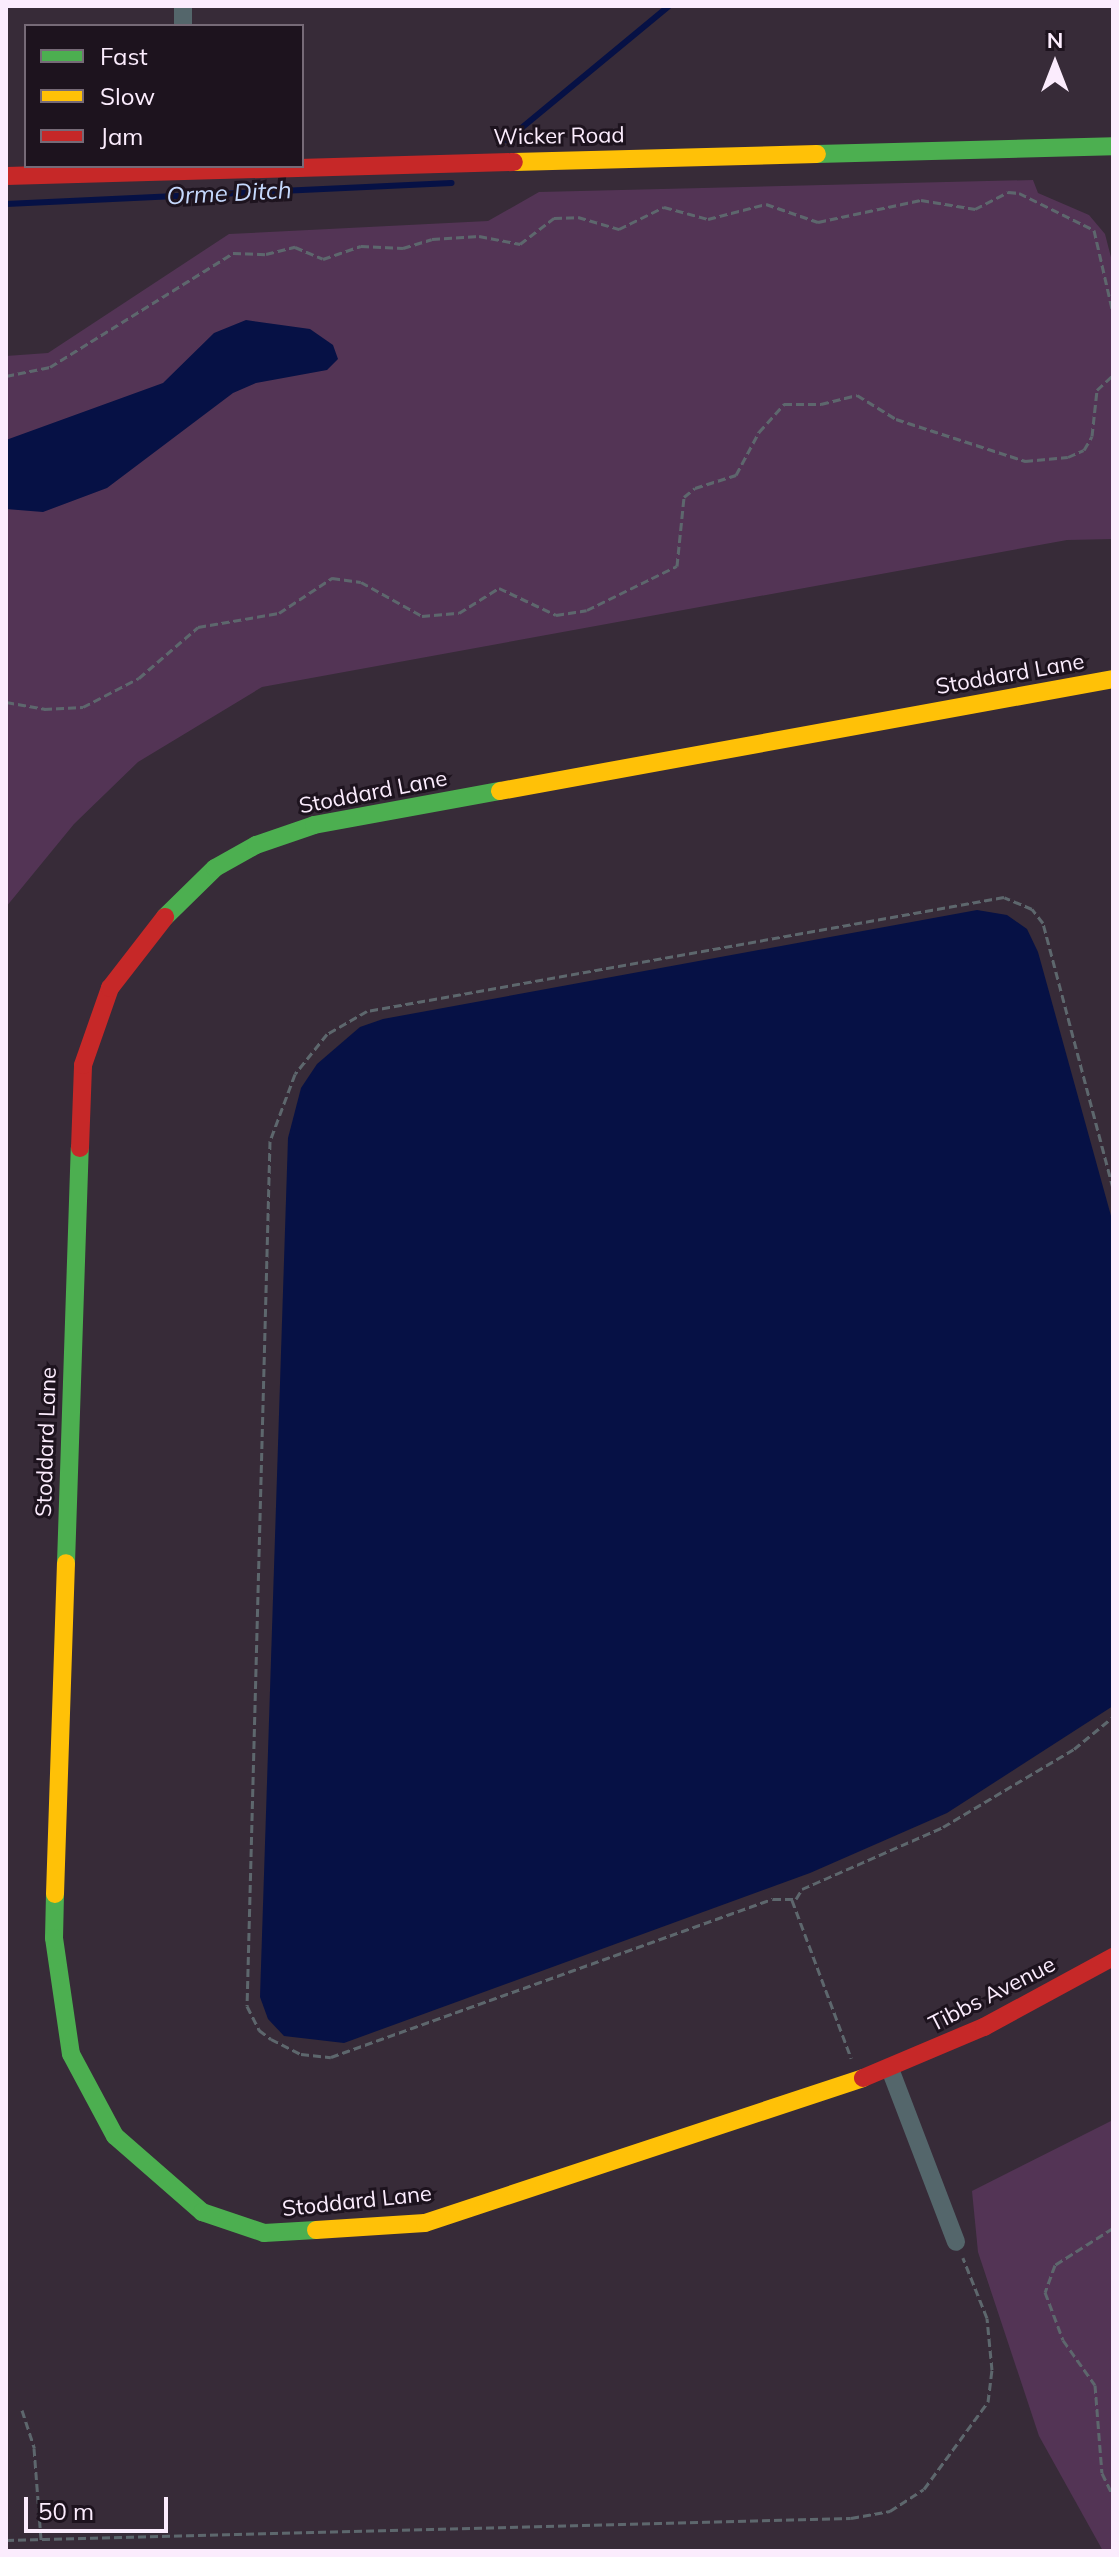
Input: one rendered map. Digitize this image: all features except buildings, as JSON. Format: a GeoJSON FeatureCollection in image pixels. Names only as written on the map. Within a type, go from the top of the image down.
{"type":"FeatureCollection","features":[{"type":"Feature","properties":{"kind":"street","name":"Wicker Road"},"geometry":{"type":"LineString","coordinates":[[304,166],[1113,146]]}},
{"type":"Feature","properties":{"kind":"street","name":"Wicker Road"},"geometry":{"type":"LineString","coordinates":[[6,176],[223,168]]}},
{"type":"Feature","properties":{"kind":"street","name":"Stoddard Lane"},"geometry":{"type":"LineString","coordinates":[[890,2069],[425,2223],[316,2233],[264,2233],[202,2212],[115,2136],[71,2054],[54,1938],[83,1065],[110,988],[153,929],[215,868],[256,845],[314,825],[1113,679]]}},
{"type":"Feature","properties":{"kind":"street","name":"Tibbs Avenue"},"geometry":{"type":"LineString","coordinates":[[890,2069],[984,2027],[1113,1957]]}},
{"type":"Feature","properties":{"kind":"street"},"geometry":{"type":"LineString","coordinates":[[890,2069],[956,2242]]}},
{"type":"Feature","properties":{"kind":"path"},"geometry":{"type":"LineString","coordinates":[[6,376],[50,367],[233,253],[266,254],[295,247],[323,259],[361,246],[403,248],[432,239],[479,236],[520,244],[554,218],[578,217],[619,229],[664,207],[708,219],[766,204],[818,222],[921,200],[975,209],[1008,192],[1019,193],[1094,230],[1113,313]]}},
{"type":"Feature","properties":{"kind":"path"},"geometry":{"type":"LineString","coordinates":[[6,702],[53,710],[83,707],[139,678],[198,627],[279,613],[332,578],[361,582],[422,616],[459,613],[499,588],[556,615],[587,610],[677,566],[684,497],[695,488],[736,475],[759,432],[784,404],[821,404],[857,395],[896,419],[1025,461],[1068,457],[1084,450],[1092,436],[1097,390],[1113,375]]}},
{"type":"Feature","properties":{"kind":"path"},"geometry":{"type":"LineString","coordinates":[[792,1900],[773,1899],[331,2057],[301,2054],[259,2030],[247,2006],[270,1141],[295,1074],[327,1034],[367,1011],[1004,897],[1032,909],[1043,923],[1113,1188]]}},
{"type":"Feature","properties":{"kind":"path"},"geometry":{"type":"LineString","coordinates":[[792,1900],[802,1889],[943,1827],[1074,1749],[1113,1717]]}},
{"type":"Feature","properties":{"kind":"path"},"geometry":{"type":"LineString","coordinates":[[792,1900],[860,2080]]}},
{"type":"Feature","properties":{"kind":"path"},"geometry":{"type":"LineString","coordinates":[[1113,2228],[1055,2265],[1045,2292],[1063,2340],[1095,2385],[1102,2473],[1113,2496]]}},
{"type":"Feature","properties":{"kind":"path"},"geometry":{"type":"LineString","coordinates":[[6,2540],[851,2518],[890,2511],[924,2489],[982,2413],[991,2389],[984,2305],[956,2242]]}},
{"type":"Feature","properties":{"kind":"path"},"geometry":{"type":"LineString","coordinates":[[22,2410],[34,2448],[41,2540]]}},
{"type":"Feature","properties":{"kind":"shaded area"},"geometry":{"type":"Polygon","coordinates":[[[1033,180],[1038,193],[1089,215],[1105,234],[1113,265],[1113,539],[1067,540],[262,687],[138,762],[74,824],[6,907],[6,356],[48,353],[229,234],[488,221],[539,192],[1033,180]]]}},
{"type":"Feature","properties":{"kind":"shaded area"},"geometry":{"type":"Polygon","coordinates":[[[246,320],[310,329],[333,345],[338,359],[327,370],[256,383],[233,393],[107,488],[43,512],[6,509],[6,440],[163,383],[214,333],[246,320]]]}},
{"type":"Feature","properties":{"kind":"shaded area"},"geometry":{"type":"Polygon","coordinates":[[[977,910],[1007,915],[1027,929],[1038,952],[1113,1223],[1113,1706],[947,1813],[810,1873],[344,2043],[284,2036],[268,2019],[260,1997],[288,1138],[301,1088],[317,1064],[360,1027],[383,1019],[977,910]]]}},
{"type":"Feature","properties":{"kind":"shaded area"},"geometry":{"type":"Polygon","coordinates":[[[1113,2120],[1113,2551],[1103,2551],[1039,2436],[978,2252],[972,2191],[1113,2120]]]}},
{"type":"Feature","properties":{"kind":"waterway","name":"Orme Ditch"},"geometry":{"type":"LineString","coordinates":[[507,140],[669,6]]}},
{"type":"Feature","properties":{"kind":"waterway","name":"Orme Ditch"},"geometry":{"type":"LineString","coordinates":[[6,204],[452,183]]}},
{"type":"Feature","properties":{"kind":"traffic: fast"},"geometry":{"type":"LineString","coordinates":[[817,154],[1113,146]]}},
{"type":"Feature","properties":{"kind":"traffic: fast"},"geometry":{"type":"LineString","coordinates":[[165,917],[215,868],[256,845],[314,825],[500,791]]}},
{"type":"Feature","properties":{"kind":"traffic: fast"},"geometry":{"type":"LineString","coordinates":[[66,1563],[80,1148]]}},
{"type":"Feature","properties":{"kind":"traffic: fast"},"geometry":{"type":"LineString","coordinates":[[55,1894],[54,1938],[71,2054],[115,2136],[202,2212],[264,2233],[316,2230]]}},
{"type":"Feature","properties":{"kind":"traffic: slow"},"geometry":{"type":"LineString","coordinates":[[514,162],[817,154]]}},
{"type":"Feature","properties":{"kind":"traffic: slow"},"geometry":{"type":"LineString","coordinates":[[500,791],[1113,679]]}},
{"type":"Feature","properties":{"kind":"traffic: slow"},"geometry":{"type":"LineString","coordinates":[[55,1894],[66,1563]]}},
{"type":"Feature","properties":{"kind":"traffic: slow"},"geometry":{"type":"LineString","coordinates":[[316,2230],[425,2223],[863,2078]]}},
{"type":"Feature","properties":{"kind":"traffic: jam"},"geometry":{"type":"LineString","coordinates":[[304,168],[514,162]]}},
{"type":"Feature","properties":{"kind":"traffic: jam"},"geometry":{"type":"LineString","coordinates":[[6,176],[296,168]]}},
{"type":"Feature","properties":{"kind":"traffic: jam"},"geometry":{"type":"LineString","coordinates":[[80,1148],[83,1065],[110,988],[165,917]]}},
{"type":"Feature","properties":{"kind":"traffic: jam"},"geometry":{"type":"LineString","coordinates":[[863,2078],[984,2027],[1113,1957]]}}]}
